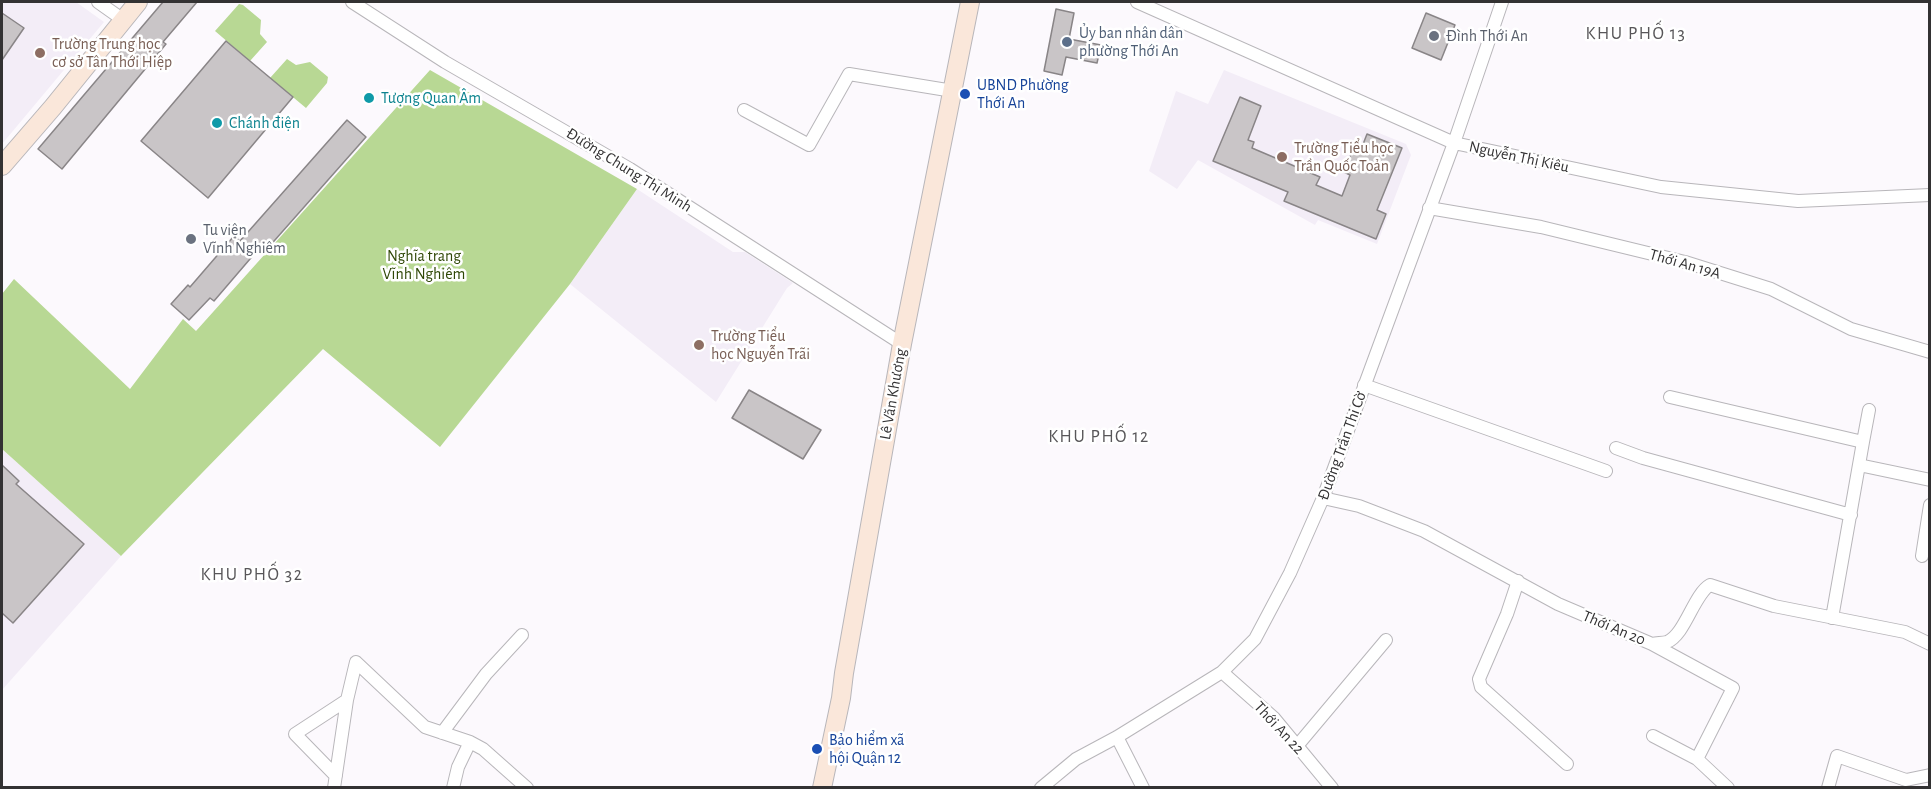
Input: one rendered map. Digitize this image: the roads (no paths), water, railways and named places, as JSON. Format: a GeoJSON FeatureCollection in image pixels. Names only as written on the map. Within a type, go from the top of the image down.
{"type":"FeatureCollection","features":[{"type":"Feature","properties":{"kind":"main road"},"geometry":{"type":"LineString","coordinates":[[2,166],[138,2]]}},
{"type":"Feature","properties":{"kind":"main road","name":"Lê Văn Khương"},"geometry":{"type":"LineString","coordinates":[[822,788],[841,698],[902,344],[970,2]]}},
{"type":"Feature","properties":{"kind":"street"},"geometry":{"type":"LineString","coordinates":[[98,2],[122,20]]}},
{"type":"Feature","properties":{"kind":"street","name":"Nguyễn Thị Kiêu"},"geometry":{"type":"LineString","coordinates":[[1137,2],[1454,143],[1660,187],[1798,201],[1929,195]]}},
{"type":"Feature","properties":{"kind":"street","name":"Đường Trần Thị Cờ"},"geometry":{"type":"LineString","coordinates":[[1041,788],[1076,759],[1117,737],[1222,672],[1255,639],[1290,573],[1323,498],[1454,143],[1502,2]]}},
{"type":"Feature","properties":{"kind":"street","name":"Đường Chung Thị Minh"},"geometry":{"type":"LineString","coordinates":[[356,3],[445,62],[630,169],[902,344]]}},
{"type":"Feature","properties":{"kind":"street"},"geometry":{"type":"LineString","coordinates":[[744,110],[809,145],[849,74],[953,91]]}},
{"type":"Feature","properties":{"kind":"street","name":"Thới An 19A"},"geometry":{"type":"LineString","coordinates":[[1430,208],[1541,227],[1685,262],[1771,289],[1851,329],[1929,352]]}},
{"type":"Feature","properties":{"kind":"street"},"geometry":{"type":"LineString","coordinates":[[1364,385],[1606,471]]}},
{"type":"Feature","properties":{"kind":"street"},"geometry":{"type":"LineString","coordinates":[[1670,397],[1863,442]]}},
{"type":"Feature","properties":{"kind":"street"},"geometry":{"type":"LineString","coordinates":[[1832,618],[1869,410]]}},
{"type":"Feature","properties":{"kind":"street"},"geometry":{"type":"LineString","coordinates":[[1616,448],[1642,458],[1851,515]]}},
{"type":"Feature","properties":{"kind":"street"},"geometry":{"type":"LineString","coordinates":[[1859,465],[1929,480]]}},
{"type":"Feature","properties":{"kind":"street","name":"Thới An 20"},"geometry":{"type":"LineString","coordinates":[[1323,498],[1359,506],[1424,531],[1518,580],[1558,604],[1652,644],[1669,641],[1686,621],[1704,589],[1710,585],[1774,606],[1905,632],[1929,644]]}},
{"type":"Feature","properties":{"kind":"street"},"geometry":{"type":"LineString","coordinates":[[1922,556],[1929,505]]}},
{"type":"Feature","properties":{"kind":"street"},"geometry":{"type":"LineString","coordinates":[[1518,580],[1507,614],[1479,679],[1480,687],[1567,764]]}},
{"type":"Feature","properties":{"kind":"street"},"geometry":{"type":"LineString","coordinates":[[442,733],[486,674],[522,635]]}},
{"type":"Feature","properties":{"kind":"street"},"geometry":{"type":"LineString","coordinates":[[1298,746],[1386,640]]}},
{"type":"Feature","properties":{"kind":"street"},"geometry":{"type":"LineString","coordinates":[[1652,644],[1733,688],[1697,759]]}},
{"type":"Feature","properties":{"kind":"street"},"geometry":{"type":"LineString","coordinates":[[335,782],[347,700],[356,662],[425,727],[470,742],[483,749],[527,788]]}},
{"type":"Feature","properties":{"kind":"street","name":"Thới An 22"},"geometry":{"type":"LineString","coordinates":[[1222,672],[1274,718],[1332,788]]}},
{"type":"Feature","properties":{"kind":"street"},"geometry":{"type":"LineString","coordinates":[[335,782],[295,734],[347,700]]}},
{"type":"Feature","properties":{"kind":"street"},"geometry":{"type":"LineString","coordinates":[[1653,736],[1697,759],[1728,788]]}},
{"type":"Feature","properties":{"kind":"street"},"geometry":{"type":"LineString","coordinates":[[1117,737],[1143,788]]}},
{"type":"Feature","properties":{"kind":"street"},"geometry":{"type":"LineString","coordinates":[[453,788],[458,767],[470,742]]}},
{"type":"Feature","properties":{"kind":"street"},"geometry":{"type":"LineString","coordinates":[[1828,788],[1837,756],[1906,780],[1929,775]]}},
{"type":"Feature","properties":{"kind":"place","name":"Đình Thới An"},"geometry":{"type":"Point","coordinates":[1434,36]}},
{"type":"Feature","properties":{"kind":"place","name":"Ủy ban nhân dân phường Thới An"},"geometry":{"type":"Point","coordinates":[1067,42]}},
{"type":"Feature","properties":{"kind":"place","name":"Trường Trung học cơ sở Tân Thới Hiệp"},"geometry":{"type":"Point","coordinates":[40,53]}},
{"type":"Feature","properties":{"kind":"place","name":"UBND Phường Thới An"},"geometry":{"type":"Point","coordinates":[965,94]}},
{"type":"Feature","properties":{"kind":"place","name":"Tượng Quan Âm"},"geometry":{"type":"Point","coordinates":[369,98]}},
{"type":"Feature","properties":{"kind":"place","name":"Chánh điện"},"geometry":{"type":"Point","coordinates":[217,123]}},
{"type":"Feature","properties":{"kind":"place","name":"Trường Tiểu học Trần Quốc Toản"},"geometry":{"type":"Point","coordinates":[1282,157]}},
{"type":"Feature","properties":{"kind":"place","name":"Tu viện Vĩnh Nghiêm"},"geometry":{"type":"Point","coordinates":[191,239]}},
{"type":"Feature","properties":{"kind":"place","name":"Trường Tiểu học Nguyễn Trãi"},"geometry":{"type":"Point","coordinates":[699,345]}},
{"type":"Feature","properties":{"kind":"place","name":"Bảo hiểm xã hội Quận 12"},"geometry":{"type":"Point","coordinates":[817,749]}},
{"type":"Feature","properties":{"kind":"district","name":"KHU PHỐ 13"},"geometry":{"type":"Point","coordinates":[1636,34]}},
{"type":"Feature","properties":{"kind":"district","name":"KHU PHỐ 12"},"geometry":{"type":"Point","coordinates":[1099,437]}},
{"type":"Feature","properties":{"kind":"district","name":"KHU PHỐ 32"},"geometry":{"type":"Point","coordinates":[252,575]}},
{"type":"Feature","properties":{"kind":"park label","name":"Nghĩa trang Vĩnh Nghiêm"},"geometry":{"type":"Point","coordinates":[424,265]}}]}
